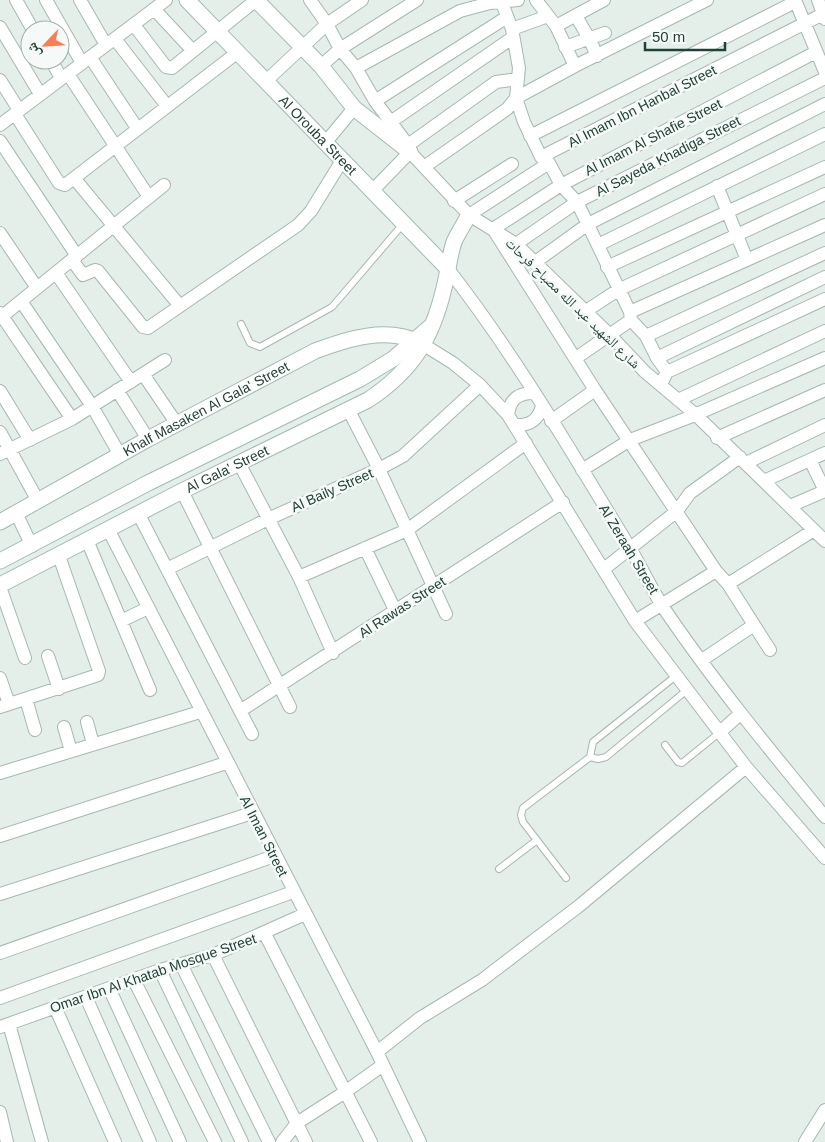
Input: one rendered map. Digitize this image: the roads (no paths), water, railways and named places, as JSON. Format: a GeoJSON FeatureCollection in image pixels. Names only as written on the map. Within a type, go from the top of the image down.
{"type":"FeatureCollection","features":[{"type":"Feature","properties":{"kind":"street"},"geometry":{"type":"LineString","coordinates":[[16,0],[27,20]]}},
{"type":"Feature","properties":{"kind":"street"},"geometry":{"type":"LineString","coordinates":[[46,0],[86,60],[137,128]]}},
{"type":"Feature","properties":{"kind":"street"},"geometry":{"type":"LineString","coordinates":[[80,0],[110,42],[167,106]]}},
{"type":"Feature","properties":{"kind":"street"},"geometry":{"type":"LineString","coordinates":[[0,125],[166,0]]}},
{"type":"Feature","properties":{"kind":"street","name":"Al Orouba Street"},"geometry":{"type":"LineString","coordinates":[[187,0],[448,269]]}},
{"type":"Feature","properties":{"kind":"street"},"geometry":{"type":"LineString","coordinates":[[134,25],[168,68],[218,32],[256,0],[321,66],[354,108],[409,149]]}},
{"type":"Feature","properties":{"kind":"street","name":"شارع الشهيد عبد الله مصباح فرحات"},"geometry":{"type":"LineString","coordinates":[[310,0],[328,24],[340,49],[356,68],[375,101],[392,122],[409,149],[454,201],[469,215],[516,244],[586,311],[645,372],[695,414],[717,438],[743,460],[825,541]]}},
{"type":"Feature","properties":{"kind":"street"},"geometry":{"type":"LineString","coordinates":[[266,81],[328,24],[362,0]]}},
{"type":"Feature","properties":{"kind":"street"},"geometry":{"type":"LineString","coordinates":[[321,66],[340,49],[417,0]]}},
{"type":"Feature","properties":{"kind":"street"},"geometry":{"type":"LineString","coordinates":[[356,68],[460,11],[490,3],[518,0]]}},
{"type":"Feature","properties":{"kind":"street"},"geometry":{"type":"LineString","coordinates":[[536,0],[556,26],[575,66]]}},
{"type":"Feature","properties":{"kind":"street"},"geometry":{"type":"LineString","coordinates":[[424,166],[507,109],[516,98],[597,56],[689,4],[707,0]]}},
{"type":"Feature","properties":{"kind":"street"},"geometry":{"type":"LineString","coordinates":[[818,0],[824,17]]}},
{"type":"Feature","properties":{"kind":"street"},"geometry":{"type":"LineString","coordinates":[[556,26],[601,1]]}},
{"type":"Feature","properties":{"kind":"street"},"geometry":{"type":"LineString","coordinates":[[530,136],[795,1],[804,24],[819,50],[825,72]]}},
{"type":"Feature","properties":{"kind":"street"},"geometry":{"type":"LineString","coordinates":[[502,3],[519,68],[516,98],[530,136],[561,185],[577,202],[630,316],[646,336],[657,358],[667,372]]}},
{"type":"Feature","properties":{"kind":"street"},"geometry":{"type":"LineString","coordinates":[[154,9],[193,51]]}},
{"type":"Feature","properties":{"kind":"street"},"geometry":{"type":"LineString","coordinates":[[375,101],[510,28],[548,16]]}},
{"type":"Feature","properties":{"kind":"street"},"geometry":{"type":"LineString","coordinates":[[576,16],[597,56]]}},
{"type":"Feature","properties":{"kind":"street","name":"Al Imam Ibn Hanbal Street"},"geometry":{"type":"LineString","coordinates":[[469,215],[545,160],[804,24],[824,17]]}},
{"type":"Feature","properties":{"kind":"street"},"geometry":{"type":"LineString","coordinates":[[0,28],[40,94]]}},
{"type":"Feature","properties":{"kind":"street"},"geometry":{"type":"LineString","coordinates":[[392,122],[510,28]]}},
{"type":"Feature","properties":{"kind":"street"},"geometry":{"type":"LineString","coordinates":[[565,47],[590,40],[605,33]]}},
{"type":"Feature","properties":{"kind":"street","name":"Al Imam Al Shafie Street"},"geometry":{"type":"LineString","coordinates":[[492,228],[561,185],[819,50]]}},
{"type":"Feature","properties":{"kind":"street"},"geometry":{"type":"LineString","coordinates":[[0,80],[59,183],[65,185],[238,52]]}},
{"type":"Feature","properties":{"kind":"street"},"geometry":{"type":"LineString","coordinates":[[60,70],[149,197]]}},
{"type":"Feature","properties":{"kind":"street","name":"Al Sayeda Khadiga Street"},"geometry":{"type":"LineString","coordinates":[[516,244],[577,202],[825,78]]}},
{"type":"Feature","properties":{"kind":"street"},"geometry":{"type":"LineString","coordinates":[[373,190],[409,149],[496,82],[518,79]]}},
{"type":"Feature","properties":{"kind":"street"},"geometry":{"type":"LineString","coordinates":[[534,263],[588,224],[825,104]]}},
{"type":"Feature","properties":{"kind":"street"},"geometry":{"type":"LineString","coordinates":[[326,142],[354,108]]}},
{"type":"Feature","properties":{"kind":"street"},"geometry":{"type":"LineString","coordinates":[[598,245],[825,134]]}},
{"type":"Feature","properties":{"kind":"street"},"geometry":{"type":"LineString","coordinates":[[0,141],[74,258],[83,276],[95,270],[98,271],[146,328],[306,219],[343,159]]}},
{"type":"Feature","properties":{"kind":"street"},"geometry":{"type":"LineString","coordinates":[[454,201],[512,164]]}},
{"type":"Feature","properties":{"kind":"street"},"geometry":{"type":"LineString","coordinates":[[606,267],[727,210],[825,167]]}},
{"type":"Feature","properties":{"kind":"street"},"geometry":{"type":"LineString","coordinates":[[74,178],[180,306]]}},
{"type":"Feature","properties":{"kind":"street"},"geometry":{"type":"LineString","coordinates":[[72,419],[1,316],[164,185]]}},
{"type":"Feature","properties":{"kind":"street"},"geometry":{"type":"LineString","coordinates":[[717,186],[747,260]]}},
{"type":"Feature","properties":{"kind":"street"},"geometry":{"type":"LineString","coordinates":[[586,311],[618,290],[825,194]]}},
{"type":"Feature","properties":{"kind":"street","name":"Al Gala' Street"},"geometry":{"type":"LineString","coordinates":[[0,586],[182,490],[262,452],[383,390],[411,364],[419,343],[432,326],[455,241],[469,215]]}},
{"type":"Feature","properties":{"kind":"street"},"geometry":{"type":"LineString","coordinates":[[576,358],[610,335],[630,316],[825,225]]}},
{"type":"Feature","properties":{"kind":"street"},"geometry":{"type":"LineString","coordinates":[[492,228],[595,390],[716,571],[728,584],[770,650]]}},
{"type":"Feature","properties":{"kind":"street"},"geometry":{"type":"LineString","coordinates":[[0,233],[37,288]]}},
{"type":"Feature","properties":{"kind":"street"},"geometry":{"type":"LineString","coordinates":[[646,336],[825,254]]}},
{"type":"Feature","properties":{"kind":"street","name":"Al Zeraah Street"},"geometry":{"type":"LineString","coordinates":[[448,269],[484,315],[542,406],[631,550],[662,606],[740,714],[825,817]]}},
{"type":"Feature","properties":{"kind":"street"},"geometry":{"type":"LineString","coordinates":[[56,273],[131,382]]}},
{"type":"Feature","properties":{"kind":"street"},"geometry":{"type":"LineString","coordinates":[[657,358],[825,277]]}},
{"type":"Feature","properties":{"kind":"street"},"geometry":{"type":"LineString","coordinates":[[661,384],[667,372],[825,299]]}},
{"type":"Feature","properties":{"kind":"street"},"geometry":{"type":"LineString","coordinates":[[21,300],[92,406],[120,455]]}},
{"type":"Feature","properties":{"kind":"street"},"geometry":{"type":"LineString","coordinates":[[678,400],[825,331]]}},
{"type":"Feature","properties":{"kind":"street","name":"Khalf Masaken Al Gala' Street"},"geometry":{"type":"LineString","coordinates":[[0,522],[148,439],[314,351],[337,343],[385,335],[419,343]]}},
{"type":"Feature","properties":{"kind":"street"},"geometry":{"type":"LineString","coordinates":[[419,343],[453,363],[480,385],[511,420],[635,621],[746,767],[825,858]]}},
{"type":"Feature","properties":{"kind":"street","name":"Al Gala' Street"},"geometry":{"type":"LineString","coordinates":[[0,562],[211,451],[360,379],[419,343]]}},
{"type":"Feature","properties":{"kind":"street"},"geometry":{"type":"LineString","coordinates":[[582,470],[630,440],[825,358]]}},
{"type":"Feature","properties":{"kind":"street"},"geometry":{"type":"LineString","coordinates":[[5,452],[72,419],[165,360]]}},
{"type":"Feature","properties":{"kind":"street"},"geometry":{"type":"LineString","coordinates":[[143,374],[176,424]]}},
{"type":"Feature","properties":{"kind":"street","name":"Al Baily Street"},"geometry":{"type":"LineString","coordinates":[[167,569],[268,519],[379,469],[415,446],[480,385]]}},
{"type":"Feature","properties":{"kind":"street"},"geometry":{"type":"LineString","coordinates":[[117,390],[148,439]]}},
{"type":"Feature","properties":{"kind":"street"},"geometry":{"type":"LineString","coordinates":[[551,421],[595,390]]}},
{"type":"Feature","properties":{"kind":"street"},"geometry":{"type":"LineString","coordinates":[[717,438],[825,390]]}},
{"type":"Feature","properties":{"kind":"street"},"geometry":{"type":"LineString","coordinates":[[0,391],[30,440]]}},
{"type":"Feature","properties":{"kind":"street"},"geometry":{"type":"LineString","coordinates":[[511,420],[509,406],[515,398],[523,393],[533,392]]}},
{"type":"Feature","properties":{"kind":"street"},"geometry":{"type":"LineString","coordinates":[[511,420],[524,426],[532,422],[539,415],[542,406]]}},
{"type":"Feature","properties":{"kind":"street"},"geometry":{"type":"LineString","coordinates":[[348,409],[379,469],[446,614]]}},
{"type":"Feature","properties":{"kind":"street"},"geometry":{"type":"LineString","coordinates":[[604,569],[631,550],[677,511],[690,493],[743,460],[825,425]]}},
{"type":"Feature","properties":{"kind":"street"},"geometry":{"type":"LineString","coordinates":[[251,431],[250,444],[262,452]]}},
{"type":"Feature","properties":{"kind":"street"},"geometry":{"type":"LineString","coordinates":[[0,432],[5,452],[38,501]]}},
{"type":"Feature","properties":{"kind":"street"},"geometry":{"type":"LineString","coordinates":[[299,577],[407,530],[526,443]]}},
{"type":"Feature","properties":{"kind":"street"},"geometry":{"type":"LineString","coordinates":[[211,451],[217,453],[222,459],[223,465],[220,472]]}},
{"type":"Feature","properties":{"kind":"street"},"geometry":{"type":"LineString","coordinates":[[764,481],[825,454]]}},
{"type":"Feature","properties":{"kind":"street"},"geometry":{"type":"LineString","coordinates":[[790,506],[825,491],[810,460]]}},
{"type":"Feature","properties":{"kind":"street"},"geometry":{"type":"LineString","coordinates":[[239,463],[299,577],[333,653]]}},
{"type":"Feature","properties":{"kind":"street"},"geometry":{"type":"LineString","coordinates":[[182,490],[290,706]]}},
{"type":"Feature","properties":{"kind":"street","name":"Al Rawas Street"},"geometry":{"type":"LineString","coordinates":[[240,711],[279,684],[333,653],[395,610],[562,502]]}},
{"type":"Feature","properties":{"kind":"street"},"geometry":{"type":"LineString","coordinates":[[16,513],[32,546]]}},
{"type":"Feature","properties":{"kind":"street"},"geometry":{"type":"LineString","coordinates":[[138,513],[252,734]]}},
{"type":"Feature","properties":{"kind":"street","name":"Al Iman Street"},"geometry":{"type":"LineString","coordinates":[[108,529],[274,856],[377,1052],[420,1142]]}},
{"type":"Feature","properties":{"kind":"street"},"geometry":{"type":"LineString","coordinates":[[728,584],[814,530]]}},
{"type":"Feature","properties":{"kind":"street"},"geometry":{"type":"LineString","coordinates":[[87,540],[150,690]]}},
{"type":"Feature","properties":{"kind":"street"},"geometry":{"type":"LineString","coordinates":[[364,548],[395,610]]}},
{"type":"Feature","properties":{"kind":"street"},"geometry":{"type":"LineString","coordinates":[[0,678],[4,706],[98,675],[99,671],[58,556]]}},
{"type":"Feature","properties":{"kind":"street"},"geometry":{"type":"LineString","coordinates":[[635,621],[716,571]]}},
{"type":"Feature","properties":{"kind":"street"},"geometry":{"type":"LineString","coordinates":[[0,586],[25,658]]}},
{"type":"Feature","properties":{"kind":"street"},"geometry":{"type":"LineString","coordinates":[[121,621],[148,608]]}},
{"type":"Feature","properties":{"kind":"street"},"geometry":{"type":"LineString","coordinates":[[702,660],[754,624]]}},
{"type":"Feature","properties":{"kind":"street"},"geometry":{"type":"LineString","coordinates":[[48,656],[59,689]]}},
{"type":"Feature","properties":{"kind":"street"},"geometry":{"type":"LineString","coordinates":[[26,699],[34,730]]}},
{"type":"Feature","properties":{"kind":"street"},"geometry":{"type":"LineString","coordinates":[[0,772],[200,712]]}},
{"type":"Feature","properties":{"kind":"street"},"geometry":{"type":"LineString","coordinates":[[719,733],[740,714]]}},
{"type":"Feature","properties":{"kind":"street"},"geometry":{"type":"LineString","coordinates":[[87,722],[93,744]]}},
{"type":"Feature","properties":{"kind":"street"},"geometry":{"type":"LineString","coordinates":[[64,727],[71,751]]}},
{"type":"Feature","properties":{"kind":"street"},"geometry":{"type":"LineString","coordinates":[[0,836],[226,762]]}},
{"type":"Feature","properties":{"kind":"street"},"geometry":{"type":"LineString","coordinates":[[377,1052],[420,1018],[482,980],[579,906],[746,767]]}},
{"type":"Feature","properties":{"kind":"street"},"geometry":{"type":"LineString","coordinates":[[0,894],[252,813]]}},
{"type":"Feature","properties":{"kind":"street"},"geometry":{"type":"LineString","coordinates":[[0,953],[274,856]]}},
{"type":"Feature","properties":{"kind":"street"},"geometry":{"type":"LineString","coordinates":[[0,998],[293,892]]}},
{"type":"Feature","properties":{"kind":"street","name":"Omar Ibn Al Khatab Mosque Street"},"geometry":{"type":"LineString","coordinates":[[5,1025],[160,970],[213,955],[264,934],[305,914]]}},
{"type":"Feature","properties":{"kind":"street"},"geometry":{"type":"LineString","coordinates":[[264,934],[371,1142]]}},
{"type":"Feature","properties":{"kind":"street"},"geometry":{"type":"LineString","coordinates":[[213,955],[306,1142]]}},
{"type":"Feature","properties":{"kind":"street"},"geometry":{"type":"LineString","coordinates":[[181,964],[269,1142]]}},
{"type":"Feature","properties":{"kind":"street"},"geometry":{"type":"LineString","coordinates":[[160,970],[242,1142]]}},
{"type":"Feature","properties":{"kind":"street"},"geometry":{"type":"LineString","coordinates":[[134,980],[215,1142]]}},
{"type":"Feature","properties":{"kind":"street"},"geometry":{"type":"LineString","coordinates":[[109,988],[180,1142]]}},
{"type":"Feature","properties":{"kind":"street"},"geometry":{"type":"LineString","coordinates":[[86,997],[150,1142]]}},
{"type":"Feature","properties":{"kind":"street"},"geometry":{"type":"LineString","coordinates":[[55,1007],[115,1142]]}},
{"type":"Feature","properties":{"kind":"street"},"geometry":{"type":"LineString","coordinates":[[5,1025],[42,1142]]}},
{"type":"Feature","properties":{"kind":"street"},"geometry":{"type":"LineString","coordinates":[[282,1142],[297,1123],[383,1065]]}},
{"type":"Feature","properties":{"kind":"street"},"geometry":{"type":"LineString","coordinates":[[805,1142],[825,1110]]}},
{"type":"Feature","properties":{"kind":"street"},"geometry":{"type":"LineString","coordinates":[[0,1112],[8,1142]]}},
{"type":"Feature","properties":{"kind":"lane"},"geometry":{"type":"LineString","coordinates":[[241,324],[250,343],[260,347],[324,312],[338,301],[404,223]]}},
{"type":"Feature","properties":{"kind":"lane"},"geometry":{"type":"LineString","coordinates":[[566,878],[521,819],[521,811],[590,757],[593,742],[676,675]]}},
{"type":"Feature","properties":{"kind":"lane"},"geometry":{"type":"LineString","coordinates":[[590,757],[598,759],[606,757],[688,690]]}},
{"type":"Feature","properties":{"kind":"lane"},"geometry":{"type":"LineString","coordinates":[[665,745],[678,762],[682,763],[719,733]]}},
{"type":"Feature","properties":{"kind":"lane"},"geometry":{"type":"LineString","coordinates":[[499,869],[537,840]]}}]}
